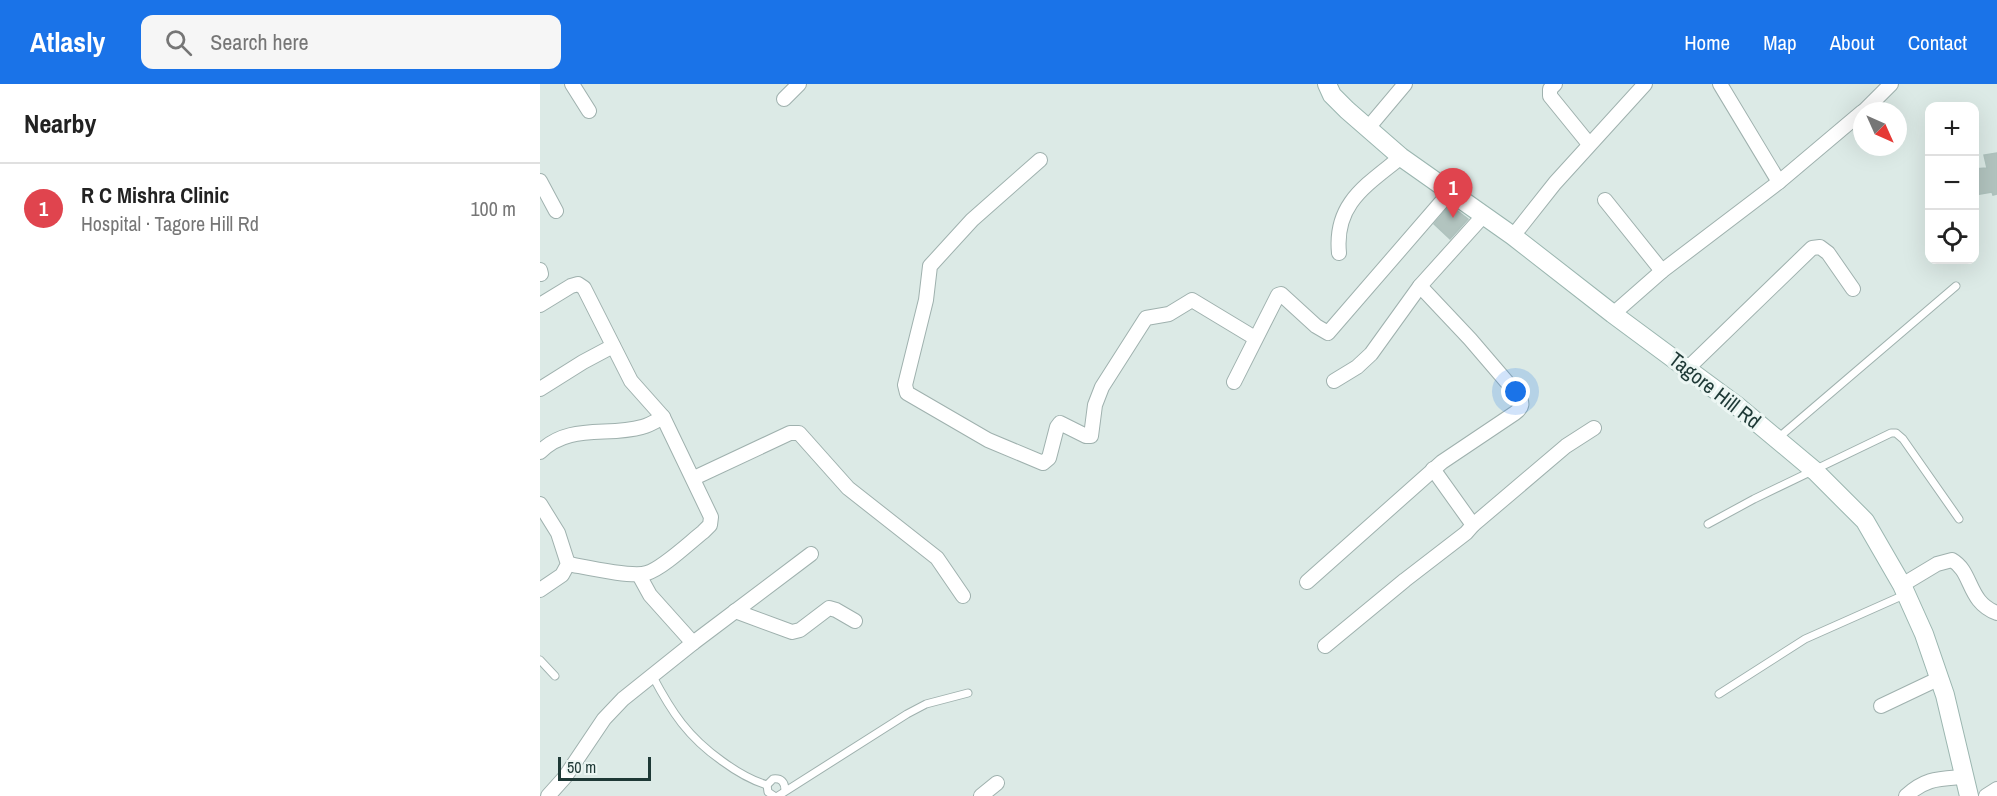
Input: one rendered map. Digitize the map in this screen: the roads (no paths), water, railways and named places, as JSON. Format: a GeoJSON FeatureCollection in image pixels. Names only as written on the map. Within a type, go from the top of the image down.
{"type":"FeatureCollection","features":[{"type":"Feature","properties":{"kind":"main road","name":"Tagore Hill Rd"},"geometry":{"type":"LineString","coordinates":[[1327,84],[1332,95],[1347,111],[1401,157],[1513,236],[1613,314],[1688,368],[1777,438],[1815,471],[1865,521],[1917,616],[1940,678],[1969,796]]}},
{"type":"Feature","properties":{"kind":"street"},"geometry":{"type":"LineString","coordinates":[[572,84],[589,111]]}},
{"type":"Feature","properties":{"kind":"street"},"geometry":{"type":"LineString","coordinates":[[784,99],[799,84]]}},
{"type":"Feature","properties":{"kind":"street"},"geometry":{"type":"LineString","coordinates":[[1368,128],[1405,84]]}},
{"type":"Feature","properties":{"kind":"street"},"geometry":{"type":"LineString","coordinates":[[1555,84],[1550,89],[1550,96],[1589,144]]}},
{"type":"Feature","properties":{"kind":"street"},"geometry":{"type":"LineString","coordinates":[[1513,236],[1555,183],[1645,84]]}},
{"type":"Feature","properties":{"kind":"street"},"geometry":{"type":"LineString","coordinates":[[1720,84],[1779,182]]}},
{"type":"Feature","properties":{"kind":"street"},"geometry":{"type":"LineString","coordinates":[[1873,102],[1891,84]]}},
{"type":"Feature","properties":{"kind":"street"},"geometry":{"type":"LineString","coordinates":[[1613,314],[1662,272],[1779,182],[1853,120]]}},
{"type":"Feature","properties":{"kind":"street"},"geometry":{"type":"LineString","coordinates":[[1339,253],[1338,231],[1348,204],[1401,157]]}},
{"type":"Feature","properties":{"kind":"street"},"geometry":{"type":"LineString","coordinates":[[1040,160],[972,220],[930,266],[926,300],[907,375],[906,392],[988,440],[1043,463],[1049,458],[1060,423],[1086,436],[1091,436],[1095,405],[1102,387],[1140,324],[1146,318],[1169,314],[1192,300],[1255,338]]}},
{"type":"Feature","properties":{"kind":"street"},"geometry":{"type":"LineString","coordinates":[[540,181],[556,211]]}},
{"type":"Feature","properties":{"kind":"street"},"geometry":{"type":"LineString","coordinates":[[1234,382],[1280,294],[1316,326],[1328,333],[1450,192]]}},
{"type":"Feature","properties":{"kind":"street"},"geometry":{"type":"LineString","coordinates":[[1605,200],[1662,272]]}},
{"type":"Feature","properties":{"kind":"street"},"geometry":{"type":"LineString","coordinates":[[1334,381],[1357,367],[1371,354],[1420,286],[1484,215]]}},
{"type":"Feature","properties":{"kind":"street"},"geometry":{"type":"LineString","coordinates":[[1688,368],[1812,248],[1820,247],[1828,253],[1853,289]]}},
{"type":"Feature","properties":{"kind":"street"},"geometry":{"type":"LineString","coordinates":[[540,305],[571,286],[581,286],[586,291],[631,381],[663,417],[711,517],[710,525],[654,569],[639,575],[568,564]]}},
{"type":"Feature","properties":{"kind":"street"},"geometry":{"type":"LineString","coordinates":[[1307,582],[1433,469],[1515,413],[1522,403],[1518,395],[1470,339],[1420,286]]}},
{"type":"Feature","properties":{"kind":"street"},"geometry":{"type":"LineString","coordinates":[[540,388],[613,346]]}},
{"type":"Feature","properties":{"kind":"street"},"geometry":{"type":"LineString","coordinates":[[540,452],[554,442],[573,434],[638,428],[663,417]]}},
{"type":"Feature","properties":{"kind":"street"},"geometry":{"type":"LineString","coordinates":[[1325,646],[1566,446],[1594,428]]}},
{"type":"Feature","properties":{"kind":"street"},"geometry":{"type":"LineString","coordinates":[[694,478],[796,432],[802,435],[848,488],[937,558],[963,596]]}},
{"type":"Feature","properties":{"kind":"street"},"geometry":{"type":"LineString","coordinates":[[1433,469],[1473,525]]}},
{"type":"Feature","properties":{"kind":"street"},"geometry":{"type":"LineString","coordinates":[[540,504],[558,533],[568,564],[562,575],[540,590]]}},
{"type":"Feature","properties":{"kind":"street"},"geometry":{"type":"LineString","coordinates":[[548,796],[565,777],[604,719],[623,699],[811,554]]}},
{"type":"Feature","properties":{"kind":"street"},"geometry":{"type":"LineString","coordinates":[[1904,589],[1937,564],[1952,560],[1960,568],[1977,599],[1989,610],[1997,613]]}},
{"type":"Feature","properties":{"kind":"street"},"geometry":{"type":"LineString","coordinates":[[639,575],[650,595],[693,643]]}},
{"type":"Feature","properties":{"kind":"street"},"geometry":{"type":"LineString","coordinates":[[735,611],[792,632],[800,630],[828,609],[836,610],[855,621]]}},
{"type":"Feature","properties":{"kind":"street"},"geometry":{"type":"LineString","coordinates":[[1881,706],[1940,678]]}},
{"type":"Feature","properties":{"kind":"street"},"geometry":{"type":"LineString","coordinates":[[1906,796],[1924,782],[1963,777]]}},
{"type":"Feature","properties":{"kind":"street"},"geometry":{"type":"LineString","coordinates":[[981,796],[997,783]]}},
{"type":"Feature","properties":{"kind":"street"},"geometry":{"type":"LineString","coordinates":[[1986,796],[1997,789]]}},
{"type":"Feature","properties":{"kind":"lane"},"geometry":{"type":"LineString","coordinates":[[1777,438],[1956,286]]}},
{"type":"Feature","properties":{"kind":"lane"},"geometry":{"type":"LineString","coordinates":[[1708,524],[1883,436],[1896,433],[1907,444],[1959,519]]}},
{"type":"Feature","properties":{"kind":"lane"},"geometry":{"type":"LineString","coordinates":[[1719,694],[1805,639],[1904,589]]}},
{"type":"Feature","properties":{"kind":"lane"},"geometry":{"type":"LineString","coordinates":[[540,660],[555,676]]}},
{"type":"Feature","properties":{"kind":"lane"},"geometry":{"type":"LineString","coordinates":[[652,675],[677,719],[697,742],[745,777],[767,785]]}},
{"type":"Feature","properties":{"kind":"lane"},"geometry":{"type":"LineString","coordinates":[[778,796],[784,790],[917,709],[945,698],[968,693]]}},
{"type":"Feature","properties":{"kind":"lane"},"geometry":{"type":"LineString","coordinates":[[767,785],[773,779],[781,780],[785,786],[784,790]]}},
{"type":"Feature","properties":{"kind":"lane"},"geometry":{"type":"LineString","coordinates":[[767,785],[768,792],[774,796]]}},
{"type":"Feature","properties":{"kind":"place","name":"R C Mishra Clinic"},"geometry":{"type":"Point","coordinates":[1453,218]}}]}
